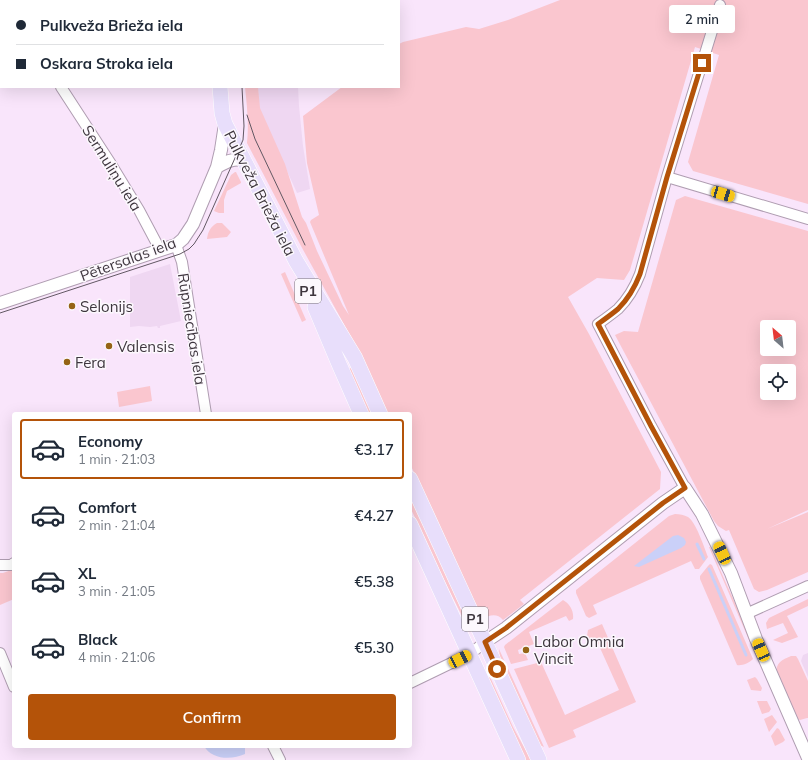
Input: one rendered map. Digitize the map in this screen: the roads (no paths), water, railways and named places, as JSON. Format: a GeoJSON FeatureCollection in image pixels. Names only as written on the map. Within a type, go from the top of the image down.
{"type":"FeatureCollection","features":[{"type":"Feature","properties":{"kind":"main road","name":"P1"},"geometry":{"type":"LineString","coordinates":[[220,88],[222,113],[225,124]]}},
{"type":"Feature","properties":{"kind":"main road","name":"Pulkveža Brieža iela"},"geometry":{"type":"LineString","coordinates":[[225,124],[296,261],[355,358],[379,412]]}},
{"type":"Feature","properties":{"kind":"main road","name":"Pulkveža Brieža iela"},"geometry":{"type":"LineString","coordinates":[[296,261],[360,412]]}},
{"type":"Feature","properties":{"kind":"main road"},"geometry":{"type":"LineString","coordinates":[[339,364],[339,358],[343,354],[348,354],[355,358]]}},
{"type":"Feature","properties":{"kind":"main road","name":"P1"},"geometry":{"type":"LineString","coordinates":[[412,483],[539,760]]}},
{"type":"Feature","properties":{"kind":"main road","name":"P1"},"geometry":{"type":"LineString","coordinates":[[412,528],[518,760]]}},
{"type":"Feature","properties":{"kind":"street"},"geometry":{"type":"LineString","coordinates":[[720,5],[667,177],[640,274],[629,296],[619,308],[598,324],[651,426],[685,488],[702,514],[732,573],[746,614],[808,758]]}},
{"type":"Feature","properties":{"kind":"street","name":"Sermuliņu iela"},"geometry":{"type":"LineString","coordinates":[[62,88],[127,190],[157,244],[159,251]]}},
{"type":"Feature","properties":{"kind":"street","name":"Pētersalas iela"},"geometry":{"type":"LineString","coordinates":[[0,302],[176,245],[183,239],[193,224],[217,167],[225,124]]}},
{"type":"Feature","properties":{"kind":"street"},"geometry":{"type":"LineString","coordinates":[[217,167],[229,161],[239,159],[243,160]]}},
{"type":"Feature","properties":{"kind":"street"},"geometry":{"type":"LineString","coordinates":[[667,177],[808,219]]}},
{"type":"Feature","properties":{"kind":"street","name":"Rūpniecības iela"},"geometry":{"type":"LineString","coordinates":[[176,245],[182,262],[206,412]]}},
{"type":"Feature","properties":{"kind":"street"},"geometry":{"type":"LineString","coordinates":[[412,682],[470,654],[506,628],[663,503],[685,488]]}},
{"type":"Feature","properties":{"kind":"street"},"geometry":{"type":"LineString","coordinates":[[0,565],[12,564]]}},
{"type":"Feature","properties":{"kind":"street"},"geometry":{"type":"LineString","coordinates":[[746,614],[808,586]]}},
{"type":"Feature","properties":{"kind":"street"},"geometry":{"type":"LineString","coordinates":[[0,653],[12,682]]}},
{"type":"Feature","properties":{"kind":"street"},"geometry":{"type":"LineString","coordinates":[[275,748],[280,760]]}},
{"type":"Feature","properties":{"kind":"water"},"geometry":{"type":"Polygon","coordinates":[[[678,535],[684,538],[686,542],[681,548],[639,567],[634,566],[673,536],[678,535]]]}},
{"type":"Feature","properties":{"kind":"water"},"geometry":{"type":"Polygon","coordinates":[[[206,748],[245,748],[245,754],[223,758],[208,751],[206,748]]]}},
{"type":"Feature","properties":{"kind":"waterway"},"geometry":{"type":"LineString","coordinates":[[697,544],[704,559]]}},
{"type":"Feature","properties":{"kind":"waterway"},"geometry":{"type":"LineString","coordinates":[[709,569],[746,655]]}},
{"type":"Feature","properties":{"kind":"tram line"},"geometry":{"type":"LineString","coordinates":[[0,313],[180,254],[189,249],[203,230],[243,140],[244,126],[242,88]]}},
{"type":"Feature","properties":{"kind":"tram line"},"geometry":{"type":"LineString","coordinates":[[247,115],[255,139],[305,245]]}},
{"type":"Feature","properties":{"kind":"place","name":"Selonijs"},"geometry":{"type":"Point","coordinates":[72,306]}},
{"type":"Feature","properties":{"kind":"place","name":"Valensis"},"geometry":{"type":"Point","coordinates":[109,346]}},
{"type":"Feature","properties":{"kind":"place","name":"Fera"},"geometry":{"type":"Point","coordinates":[67,362]}},
{"type":"Feature","properties":{"kind":"place","name":"Labor Omnia Vincit"},"geometry":{"type":"Point","coordinates":[526,650]}}]}
